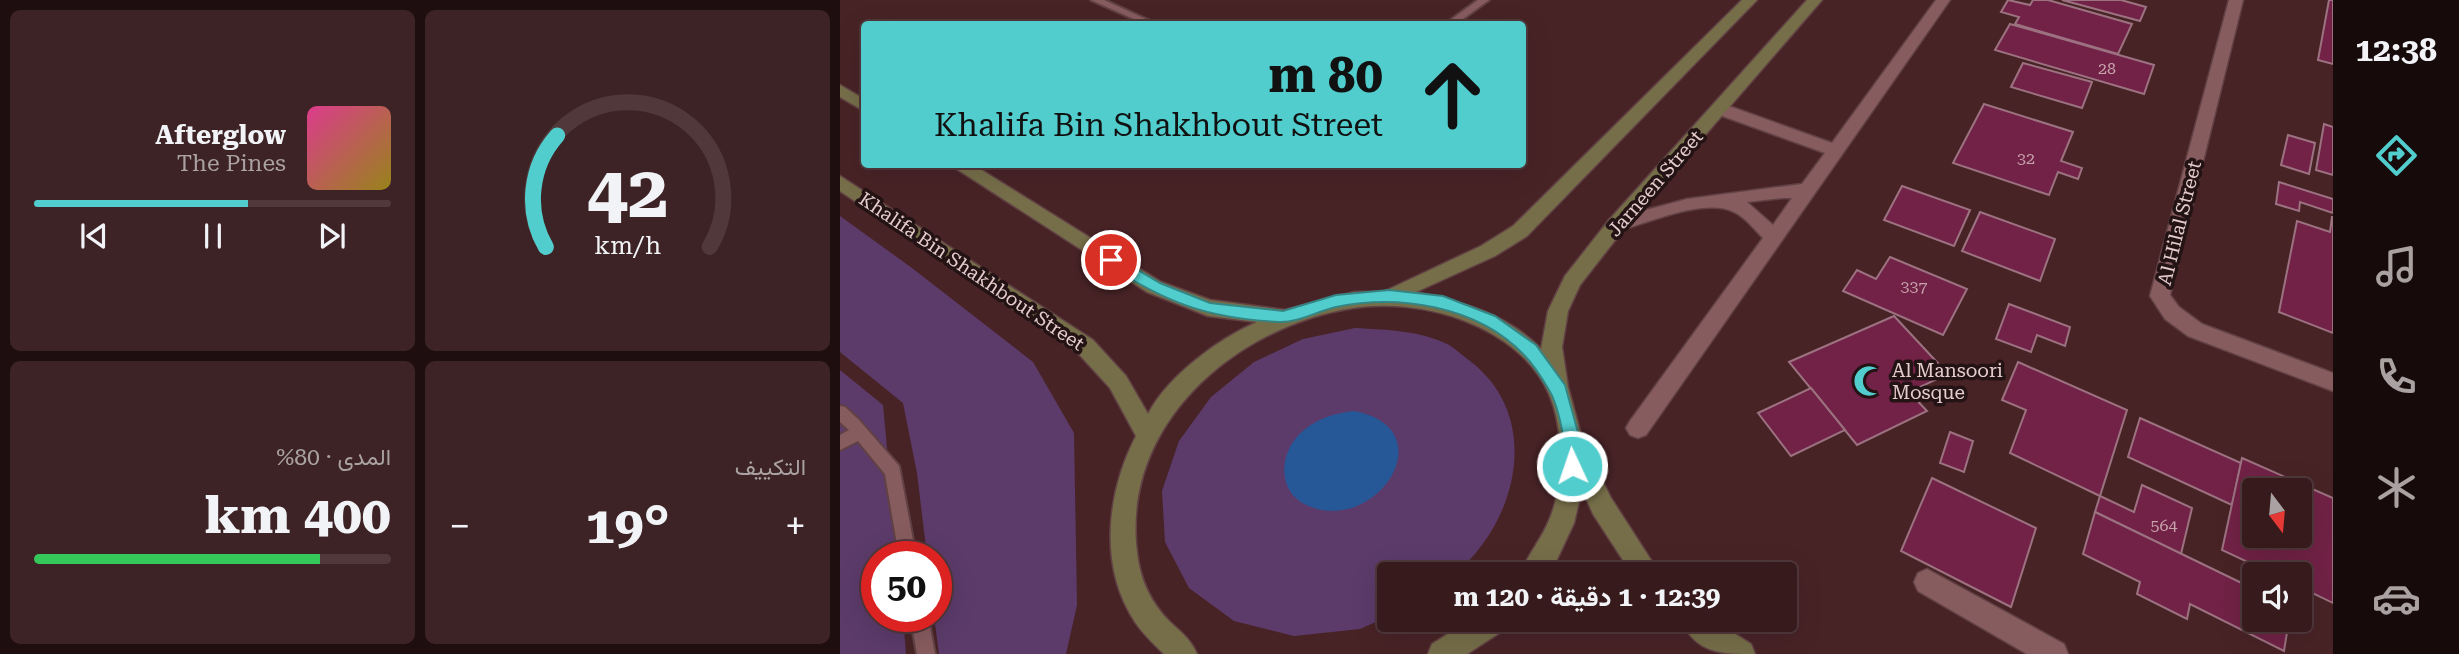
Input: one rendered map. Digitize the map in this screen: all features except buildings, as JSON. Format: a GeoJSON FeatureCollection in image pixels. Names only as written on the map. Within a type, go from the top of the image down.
{"type":"FeatureCollection","features":[{"type":"Feature","properties":{"kind":"main road"},"geometry":{"type":"LineString","coordinates":[[1389,296],[1488,251],[1520,231],[1750,0]]}},
{"type":"Feature","properties":{"kind":"main road","name":"Jarneen Street"},"geometry":{"type":"LineString","coordinates":[[1574,447],[1551,347],[1558,311],[1572,281],[1616,225],[1815,0]]}},
{"type":"Feature","properties":{"kind":"main road"},"geometry":{"type":"LineString","coordinates":[[840,90],[861,104]]}},
{"type":"Feature","properties":{"kind":"main road"},"geometry":{"type":"LineString","coordinates":[[964,168],[1154,287],[1208,308],[1283,317]]}},
{"type":"Feature","properties":{"kind":"main road","name":"Khalifa Bin Shakhbout Street"},"geometry":{"type":"LineString","coordinates":[[840,181],[1085,346],[1118,382],[1147,433]]}},
{"type":"Feature","properties":{"kind":"main road"},"geometry":{"type":"LineString","coordinates":[[1183,654],[1141,607],[1122,550],[1124,490],[1147,433],[1183,384],[1230,345],[1283,317],[1336,301],[1389,296],[1443,302],[1490,320],[1530,350],[1559,390]]}},
{"type":"Feature","properties":{"kind":"main road"},"geometry":{"type":"LineString","coordinates":[[1542,562],[1568,505],[1574,447]]}},
{"type":"Feature","properties":{"kind":"main road"},"geometry":{"type":"LineString","coordinates":[[1574,447],[1602,506],[1639,562]]}},
{"type":"Feature","properties":{"kind":"main road"},"geometry":{"type":"LineString","coordinates":[[1442,654],[1476,632]]}},
{"type":"Feature","properties":{"kind":"main road"},"geometry":{"type":"LineString","coordinates":[[1707,632],[1741,654]]}},
{"type":"Feature","properties":{"kind":"street"},"geometry":{"type":"LineString","coordinates":[[1638,428],[1943,0]]}},
{"type":"Feature","properties":{"kind":"street","name":"Al Hilal Street"},"geometry":{"type":"LineString","coordinates":[[2236,0],[2161,296],[2172,313],[2196,330],[2333,382]]}},
{"type":"Feature","properties":{"kind":"street"},"geometry":{"type":"LineString","coordinates":[[1720,109],[1835,150]]}},
{"type":"Feature","properties":{"kind":"street"},"geometry":{"type":"LineString","coordinates":[[1616,225],[1649,212],[1718,199],[1807,190]]}},
{"type":"Feature","properties":{"kind":"street"},"geometry":{"type":"LineString","coordinates":[[1718,199],[1743,208],[1774,237]]}},
{"type":"Feature","properties":{"kind":"street"},"geometry":{"type":"LineString","coordinates":[[1927,582],[2054,654]]}},
{"type":"Feature","properties":{"kind":"lane"},"geometry":{"type":"LineString","coordinates":[[1096,0],[1145,21]]}},
{"type":"Feature","properties":{"kind":"lane"},"geometry":{"type":"LineString","coordinates":[[1454,21],[1484,0]]}},
{"type":"Feature","properties":{"kind":"lane"},"geometry":{"type":"LineString","coordinates":[[840,412],[892,471],[905,541]]}},
{"type":"Feature","properties":{"kind":"lane"},"geometry":{"type":"LineString","coordinates":[[840,443],[860,432]]}},
{"type":"Feature","properties":{"kind":"lane"},"geometry":{"type":"LineString","coordinates":[[922,632],[926,654]]}},
{"type":"Feature","properties":{"kind":"shaded area"},"geometry":{"type":"Polygon","coordinates":[[[840,216],[1033,362],[1074,433],[1077,605],[1066,654],[939,654],[936,632],[952,632],[952,541],[925,541],[917,473],[903,403],[840,352],[840,216]]]}},
{"type":"Feature","properties":{"kind":"shaded area"},"geometry":{"type":"Polygon","coordinates":[[[1355,328],[1426,336],[1449,345],[1493,384],[1507,410],[1514,439],[1514,469],[1507,498],[1494,526],[1467,562],[1377,562],[1377,621],[1360,629],[1294,636],[1234,621],[1189,588],[1165,542],[1162,491],[1179,441],[1211,397],[1254,362],[1303,339],[1355,328]]]}},
{"type":"Feature","properties":{"kind":"shaded area"},"geometry":{"type":"Polygon","coordinates":[[[840,370],[883,405],[896,541],[861,541],[861,632],[904,632],[906,654],[840,654],[840,370]]]}},
{"type":"Feature","properties":{"kind":"water"},"geometry":{"type":"Polygon","coordinates":[[[1354,411],[1381,421],[1395,437],[1398,455],[1392,475],[1378,492],[1359,505],[1336,511],[1311,507],[1299,501],[1291,492],[1284,472],[1285,460],[1295,439],[1321,419],[1354,411]]]}},
{"type":"Feature","properties":{"kind":"place","name":"Al Mansoori Mosque"},"geometry":{"type":"Point","coordinates":[1869,381]}},
{"type":"Feature","properties":{"kind":"route"},"geometry":{"type":"LineString","coordinates":[[1111,260],[1154,287],[1208,308],[1283,317],[1336,301],[1389,296],[1443,302],[1490,320],[1530,350],[1559,390],[1574,447],[1572,466]]}}]}
